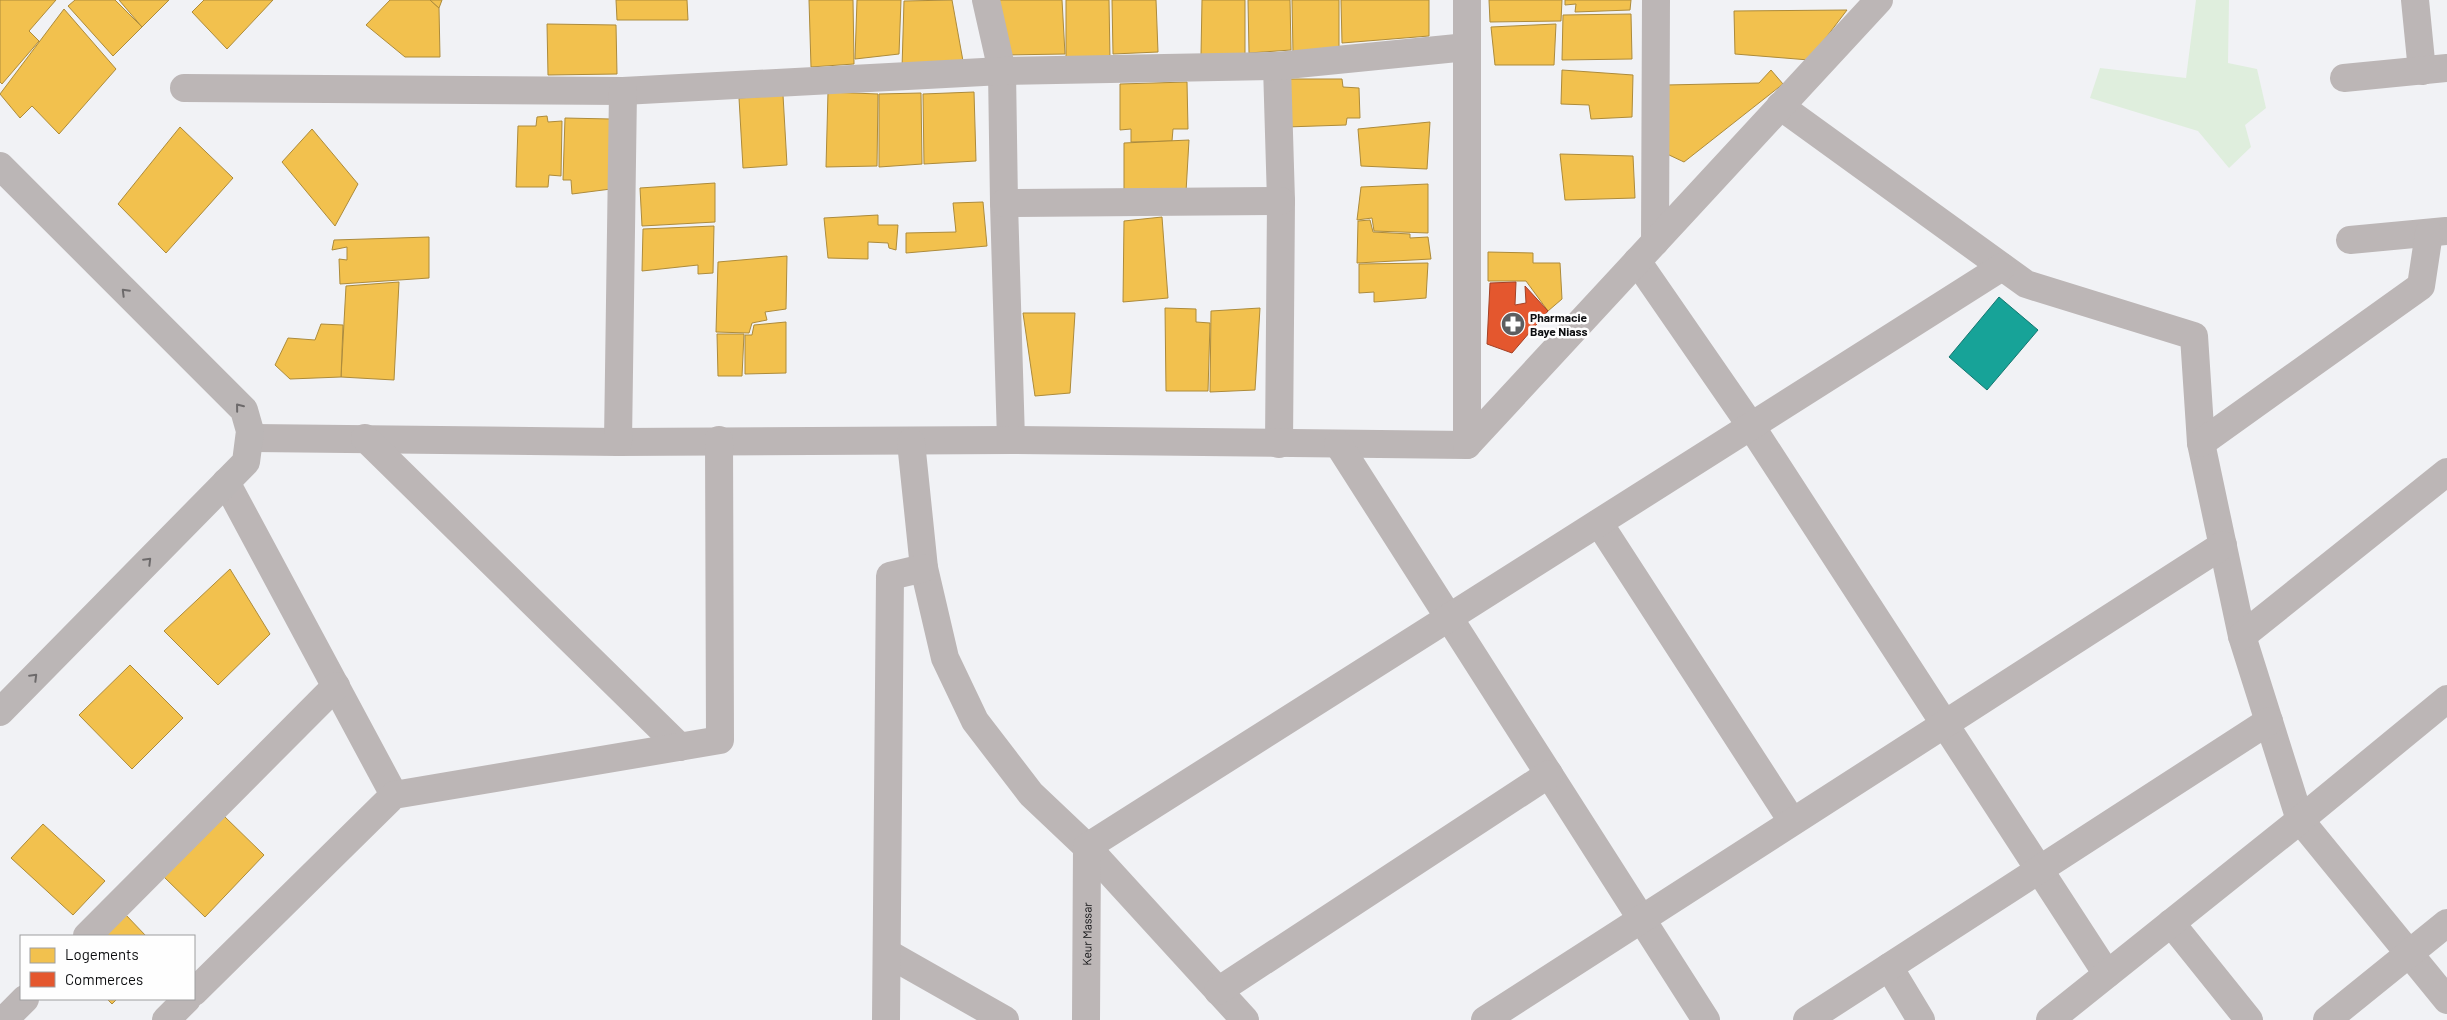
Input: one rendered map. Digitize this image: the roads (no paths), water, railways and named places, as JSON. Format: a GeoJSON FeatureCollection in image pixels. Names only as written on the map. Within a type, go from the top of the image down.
{"type":"FeatureCollection","features":[{"type":"Feature","properties":{"kind":"street"},"geometry":{"type":"LineString","coordinates":[[986,0],[1002,71],[1011,440]]}},
{"type":"Feature","properties":{"kind":"street"},"geometry":{"type":"LineString","coordinates":[[1467,0],[1467,445]]}},
{"type":"Feature","properties":{"kind":"street"},"geometry":{"type":"LineString","coordinates":[[1656,0],[1646,252],[1750,426],[2107,974]]}},
{"type":"Feature","properties":{"kind":"street"},"geometry":{"type":"LineString","coordinates":[[250,438],[618,442],[1011,440],[1467,445],[1879,0]]}},
{"type":"Feature","properties":{"kind":"street"},"geometry":{"type":"LineString","coordinates":[[2344,78],[2434,69],[2415,0]]}},
{"type":"Feature","properties":{"kind":"street"},"geometry":{"type":"LineString","coordinates":[[184,88],[623,90],[1002,71],[1277,66],[1467,47]]}},
{"type":"Feature","properties":{"kind":"street"},"geometry":{"type":"LineString","coordinates":[[1277,66],[1282,200],[1279,444]]}},
{"type":"Feature","properties":{"kind":"street"},"geometry":{"type":"LineString","coordinates":[[618,442],[623,90]]}},
{"type":"Feature","properties":{"kind":"street"},"geometry":{"type":"LineString","coordinates":[[1780,106],[2026,284],[2194,336],[2202,444],[2242,636],[2300,820],[2447,1000]]}},
{"type":"Feature","properties":{"kind":"street"},"geometry":{"type":"LineString","coordinates":[[0,166],[244,410],[250,438],[246,462],[0,712]]}},
{"type":"Feature","properties":{"kind":"street"},"geometry":{"type":"LineString","coordinates":[[1004,203],[1282,200]]}},
{"type":"Feature","properties":{"kind":"street"},"geometry":{"type":"LineString","coordinates":[[2202,444],[2421,286],[2438,232],[2350,240]]}},
{"type":"Feature","properties":{"kind":"street"},"geometry":{"type":"LineString","coordinates":[[1087,847],[2002,267]]}},
{"type":"Feature","properties":{"kind":"street"},"geometry":{"type":"LineString","coordinates":[[365,438],[680,747]]}},
{"type":"Feature","properties":{"kind":"street"},"geometry":{"type":"LineString","coordinates":[[195,991],[394,795],[720,740],[719,440]]}},
{"type":"Feature","properties":{"kind":"street"},"geometry":{"type":"LineString","coordinates":[[911,442],[924,568],[945,658],[975,721],[1031,794],[1087,847],[1245,1020]]}},
{"type":"Feature","properties":{"kind":"street"},"geometry":{"type":"LineString","coordinates":[[1338,444],[1706,1020]]}},
{"type":"Feature","properties":{"kind":"street"},"geometry":{"type":"LineString","coordinates":[[2242,636],[2447,472]]}},
{"type":"Feature","properties":{"kind":"street"},"geometry":{"type":"LineString","coordinates":[[226,482],[394,795]]}},
{"type":"Feature","properties":{"kind":"street"},"geometry":{"type":"LineString","coordinates":[[1599,523],[1792,821]]}},
{"type":"Feature","properties":{"kind":"street"},"geometry":{"type":"LineString","coordinates":[[1485,1020],[2223,545]]}},
{"type":"Feature","properties":{"kind":"street"},"geometry":{"type":"LineString","coordinates":[[886,1020],[890,576],[924,568]]}},
{"type":"Feature","properties":{"kind":"street"},"geometry":{"type":"LineString","coordinates":[[89,935],[336,686]]}},
{"type":"Feature","properties":{"kind":"street"},"geometry":{"type":"LineString","coordinates":[[2050,1020],[2300,820],[2447,699]]}},
{"type":"Feature","properties":{"kind":"street"},"geometry":{"type":"LineString","coordinates":[[1806,1020],[2039,868],[2269,722]]}},
{"type":"Feature","properties":{"kind":"street"},"geometry":{"type":"LineString","coordinates":[[1218,991],[1549,774]]}},
{"type":"Feature","properties":{"kind":"street","name":"Keur Massar"},"geometry":{"type":"LineString","coordinates":[[1086,1020],[1087,847]]}},
{"type":"Feature","properties":{"kind":"street"},"geometry":{"type":"LineString","coordinates":[[2171,922],[2249,1020]]}},
{"type":"Feature","properties":{"kind":"street"},"geometry":{"type":"LineString","coordinates":[[2327,1020],[2447,923]]}},
{"type":"Feature","properties":{"kind":"street"},"geometry":{"type":"LineString","coordinates":[[887,953],[1005,1020]]}},
{"type":"Feature","properties":{"kind":"street"},"geometry":{"type":"LineString","coordinates":[[1889,966],[1922,1020]]}},
{"type":"Feature","properties":{"kind":"street"},"geometry":{"type":"LineString","coordinates":[[4,1020],[24,1000]]}},
{"type":"Feature","properties":{"kind":"street"},"geometry":{"type":"LineString","coordinates":[[166,1020],[186,1000]]}},
{"type":"Feature","properties":{"kind":"place","name":"Pharmacie Baye Niass"},"geometry":{"type":"Point","coordinates":[1513,324]}}]}
